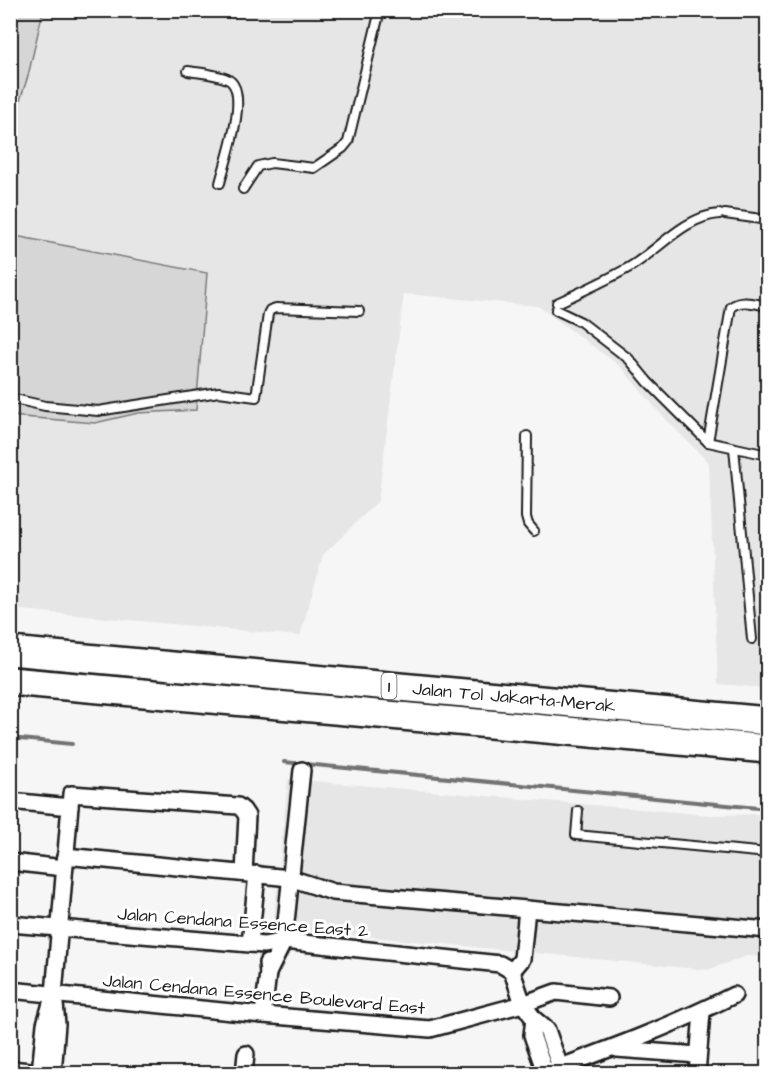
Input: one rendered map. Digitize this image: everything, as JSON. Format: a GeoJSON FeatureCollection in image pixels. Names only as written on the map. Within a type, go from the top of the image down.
{"type":"FeatureCollection","features":[{"type":"Feature","properties":{"kind":"highway","name":"Jalan Tol Jakarta–Merak"},"geometry":{"type":"LineString","coordinates":[[10,651],[768,721]]}},
{"type":"Feature","properties":{"kind":"highway","name":"Jalan Tol Jakarta–Merak"},"geometry":{"type":"LineString","coordinates":[[10,681],[768,749]]}},
{"type":"Feature","properties":{"kind":"street"},"geometry":{"type":"LineString","coordinates":[[263,1015],[268,973],[284,941],[302,770]]}},
{"type":"Feature","properties":{"kind":"street"},"geometry":{"type":"LineString","coordinates":[[10,1069],[49,1073],[57,1024],[54,994],[72,794],[238,806],[243,810],[247,816],[257,945],[268,973]]}},
{"type":"Feature","properties":{"kind":"street"},"geometry":{"type":"LineString","coordinates":[[10,801],[70,807]]}},
{"type":"Feature","properties":{"kind":"street"},"geometry":{"type":"LineString","coordinates":[[10,862],[65,862],[250,874],[291,878],[333,892],[768,930]]}},
{"type":"Feature","properties":{"kind":"street"},"geometry":{"type":"LineString","coordinates":[[527,909],[522,959],[512,970],[523,1004],[534,1019],[547,1030],[560,1067]]}},
{"type":"Feature","properties":{"kind":"street","name":"Jalan Cendana Essence East 2"},"geometry":{"type":"LineString","coordinates":[[10,924],[257,945],[284,941],[500,964],[512,970]]}},
{"type":"Feature","properties":{"kind":"street","name":"Jalan Cendana Essence Boulevard East"},"geometry":{"type":"LineString","coordinates":[[10,990],[429,1029],[523,1004],[556,992],[609,998]]}},
{"type":"Feature","properties":{"kind":"street"},"geometry":{"type":"LineString","coordinates":[[534,1019],[532,1035],[543,1073],[613,1048],[702,1011],[734,995]]}},
{"type":"Feature","properties":{"kind":"street"},"geometry":{"type":"LineString","coordinates":[[687,1074],[694,1055],[702,1011]]}},
{"type":"Feature","properties":{"kind":"street"},"geometry":{"type":"LineString","coordinates":[[613,1048],[694,1055]]}},
{"type":"Feature","properties":{"kind":"street"},"geometry":{"type":"LineString","coordinates":[[244,1074],[246,1054]]}},
{"type":"Feature","properties":{"kind":"street"},"geometry":{"type":"LineString","coordinates":[[694,1055],[697,1074]]}},
{"type":"Feature","properties":{"kind":"lane"},"geometry":{"type":"LineString","coordinates":[[243,189],[258,166],[272,163],[314,168],[348,142],[380,10]]}},
{"type":"Feature","properties":{"kind":"lane"},"geometry":{"type":"LineString","coordinates":[[188,70],[227,79],[234,84],[237,93],[234,129],[220,183]]}},
{"type":"Feature","properties":{"kind":"lane"},"geometry":{"type":"LineString","coordinates":[[768,220],[722,214],[710,215],[690,223],[630,267],[556,307],[581,322],[629,359],[648,382],[708,442],[768,455]]}},
{"type":"Feature","properties":{"kind":"lane"},"geometry":{"type":"LineString","coordinates":[[708,442],[731,307],[736,303],[745,302],[768,306]]}},
{"type":"Feature","properties":{"kind":"lane"},"geometry":{"type":"LineString","coordinates":[[10,398],[45,406],[98,411],[219,392],[256,397],[270,310],[276,308],[358,311]]}},
{"type":"Feature","properties":{"kind":"lane"},"geometry":{"type":"LineString","coordinates":[[527,436],[526,517],[534,531]]}},
{"type":"Feature","properties":{"kind":"lane"},"geometry":{"type":"LineString","coordinates":[[734,448],[752,639]]}},
{"type":"Feature","properties":{"kind":"lane"},"geometry":{"type":"LineString","coordinates":[[578,811],[576,835],[768,853]]}},
{"type":"Feature","properties":{"kind":"shaded area"},"geometry":{"type":"Polygon","coordinates":[[[11,10],[43,11],[28,76],[11,128],[11,10]]]}},
{"type":"Feature","properties":{"kind":"shaded area"},"geometry":{"type":"Polygon","coordinates":[[[43,11],[767,11],[767,688],[718,684],[709,463],[657,410],[621,367],[538,306],[404,294],[378,501],[323,555],[300,636],[11,609],[10,416],[95,423],[138,413],[196,410],[207,273],[11,235],[11,128],[28,76],[43,11]]]}},
{"type":"Feature","properties":{"kind":"shaded area"},"geometry":{"type":"Polygon","coordinates":[[[10,235],[207,273],[196,410],[138,413],[95,423],[11,416],[10,235]]]}},
{"type":"Feature","properties":{"kind":"shaded area"},"geometry":{"type":"Polygon","coordinates":[[[288,779],[711,815],[767,814],[767,957],[747,956],[707,970],[273,927],[288,779]]]}},
{"type":"Feature","properties":{"kind":"waterway"},"geometry":{"type":"LineString","coordinates":[[10,738],[72,744]]}},
{"type":"Feature","properties":{"kind":"waterway"},"geometry":{"type":"LineString","coordinates":[[284,762],[768,809]]}}]}
